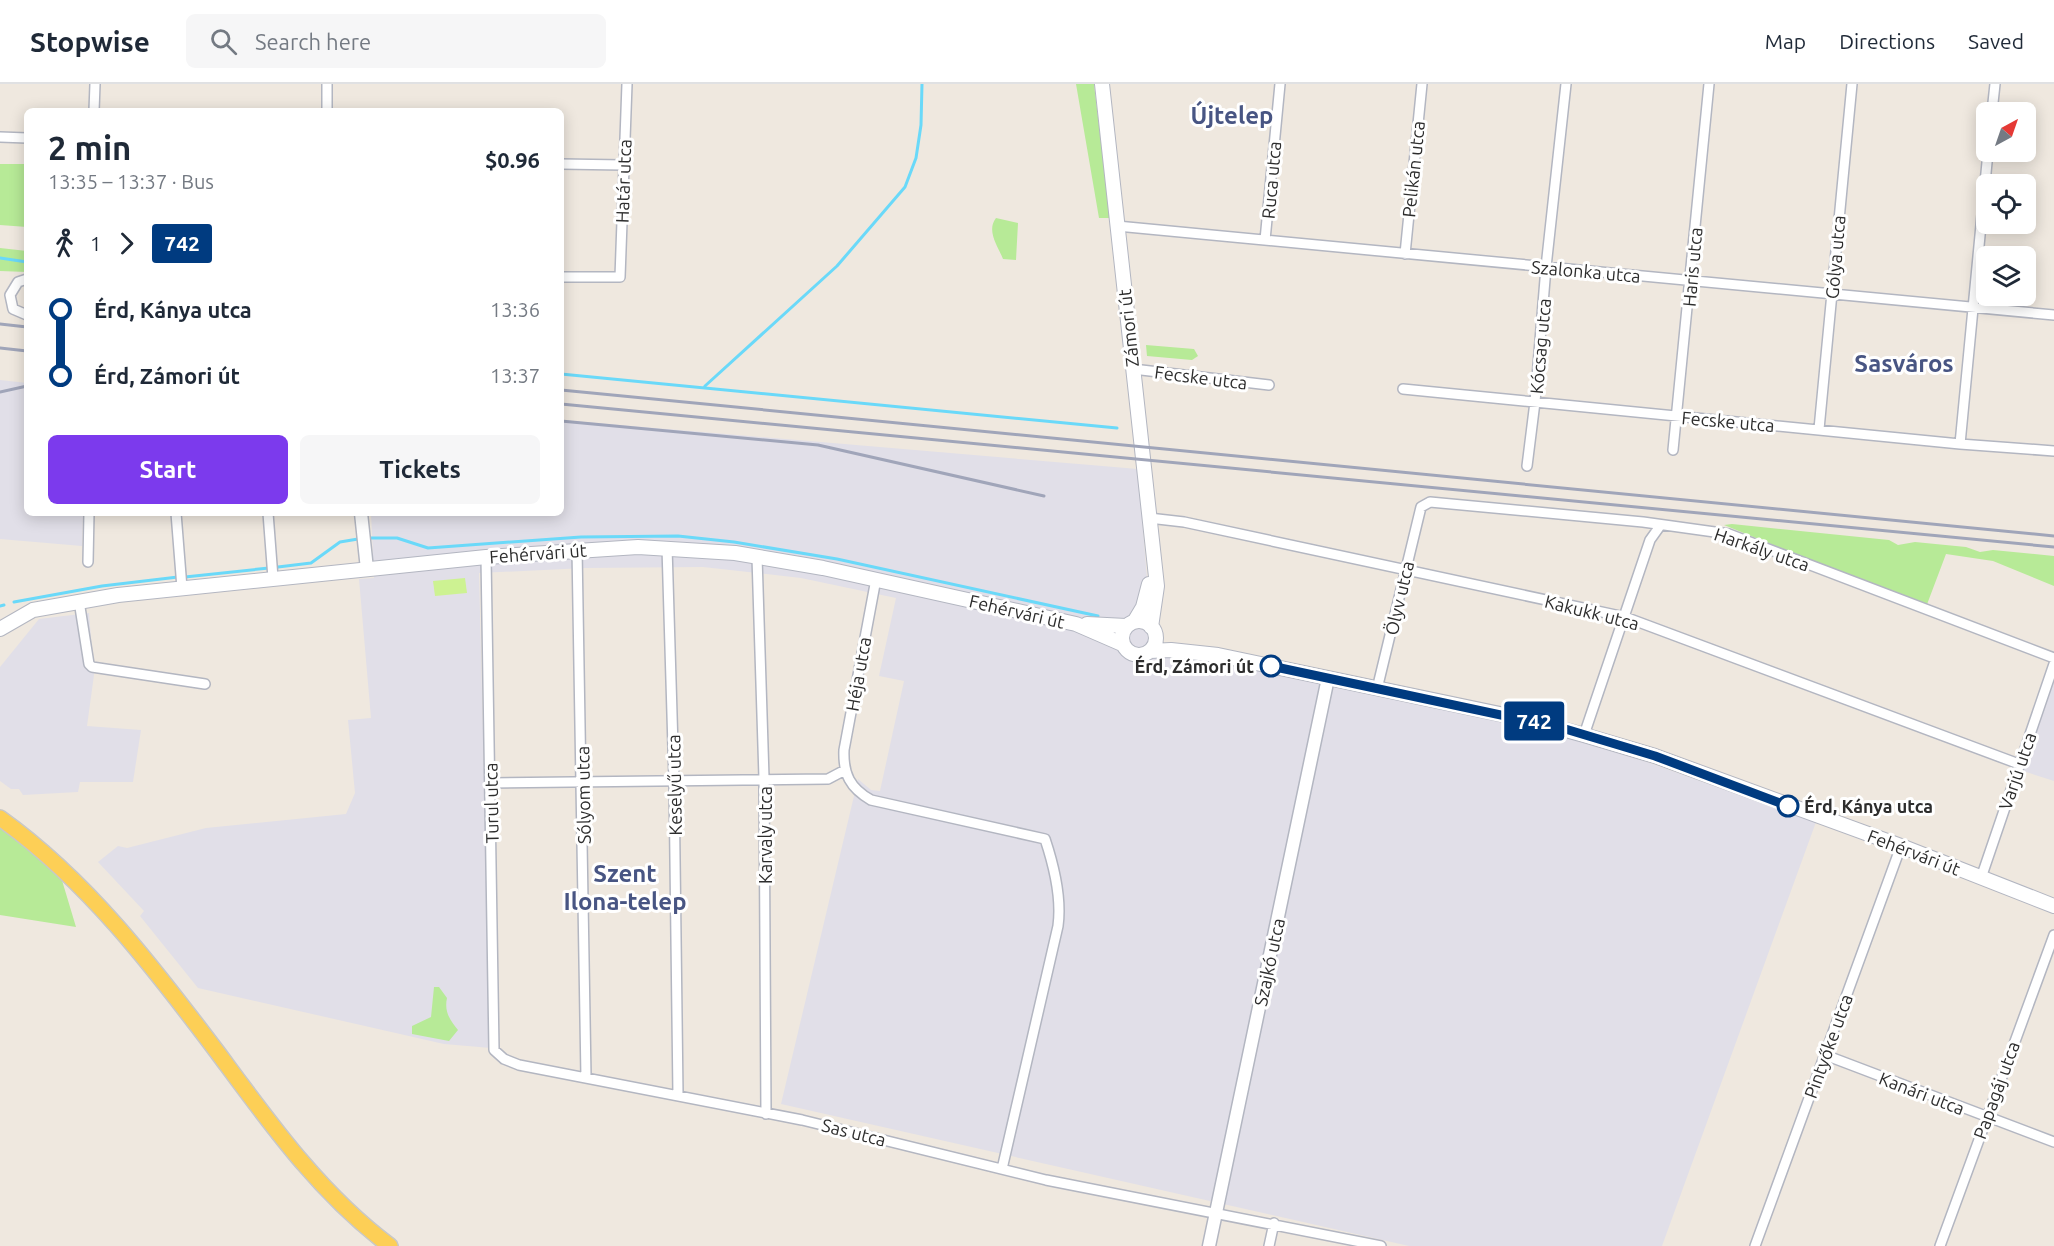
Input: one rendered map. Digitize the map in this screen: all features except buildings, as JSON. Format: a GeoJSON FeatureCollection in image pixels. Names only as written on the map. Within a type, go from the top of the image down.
{"type":"FeatureCollection","features":[{"type":"Feature","properties":{"kind":"main road","name":"Zámori út"},"geometry":{"type":"LineString","coordinates":[[1102,84],[1157,586],[1153,631]]}},
{"type":"Feature","properties":{"kind":"main road","name":"Fehérvári út"},"geometry":{"type":"LineString","coordinates":[[0,628],[33,610],[79,601],[182,588],[578,549],[667,548],[757,557],[876,579],[1076,624],[1122,644]]}},
{"type":"Feature","properties":{"kind":"main road","name":"Zámori út"},"geometry":{"type":"LineString","coordinates":[[1130,624],[1143,607],[1155,571]]}},
{"type":"Feature","properties":{"kind":"main road"},"geometry":{"type":"LineString","coordinates":[[1143,622],[1153,631],[1155,644],[1150,651],[1134,655],[1122,644],[1122,634],[1130,624],[1143,622]]}},
{"type":"Feature","properties":{"kind":"main road","name":"Fehérvári út"},"geometry":{"type":"LineString","coordinates":[[1076,624],[1130,624]]}},
{"type":"Feature","properties":{"kind":"main road","name":"Fehérvári út"},"geometry":{"type":"LineString","coordinates":[[1153,631],[1218,655]]}},
{"type":"Feature","properties":{"kind":"main road","name":"Fehérvári út"},"geometry":{"type":"LineString","coordinates":[[1150,651],[1171,650],[1218,655],[1533,721],[1584,735],[1655,756],[1901,846],[2054,906]]}},
{"type":"Feature","properties":{"kind":"main road"},"geometry":{"type":"LineString","coordinates":[[0,818],[49,855],[108,916],[196,1023],[282,1140],[346,1208],[390,1246]]}},
{"type":"Feature","properties":{"kind":"street"},"geometry":{"type":"LineString","coordinates":[[94,108],[95,84]]}},
{"type":"Feature","properties":{"kind":"street"},"geometry":{"type":"LineString","coordinates":[[327,84],[327,108]]}},
{"type":"Feature","properties":{"kind":"street","name":"Határ utca"},"geometry":{"type":"LineString","coordinates":[[564,277],[620,277],[627,84]]}},
{"type":"Feature","properties":{"kind":"street","name":"Ruca utca"},"geometry":{"type":"LineString","coordinates":[[1265,240],[1280,84]]}},
{"type":"Feature","properties":{"kind":"street","name":"Pelikán utca"},"geometry":{"type":"LineString","coordinates":[[1405,254],[1422,84]]}},
{"type":"Feature","properties":{"kind":"street","name":"Kócsag utca"},"geometry":{"type":"LineString","coordinates":[[1527,466],[1566,84]]}},
{"type":"Feature","properties":{"kind":"street","name":"Haris utca"},"geometry":{"type":"LineString","coordinates":[[1673,450],[1709,84]]}},
{"type":"Feature","properties":{"kind":"street","name":"Gólya utca"},"geometry":{"type":"LineString","coordinates":[[1819,429],[1852,84]]}},
{"type":"Feature","properties":{"kind":"street"},"geometry":{"type":"LineString","coordinates":[[1993,102],[1995,84]]}},
{"type":"Feature","properties":{"kind":"street"},"geometry":{"type":"LineString","coordinates":[[0,137],[24,138]]}},
{"type":"Feature","properties":{"kind":"street"},"geometry":{"type":"LineString","coordinates":[[1960,444],[1987,162]]}},
{"type":"Feature","properties":{"kind":"street"},"geometry":{"type":"LineString","coordinates":[[564,164],[623,165]]}},
{"type":"Feature","properties":{"kind":"street","name":"Szalonka utca"},"geometry":{"type":"LineString","coordinates":[[1117,226],[2054,315]]}},
{"type":"Feature","properties":{"kind":"street"},"geometry":{"type":"LineString","coordinates":[[24,280],[18,282],[10,295],[12,309],[24,314]]}},
{"type":"Feature","properties":{"kind":"street","name":"Fecske utca"},"geometry":{"type":"LineString","coordinates":[[1133,369],[1269,385]]}},
{"type":"Feature","properties":{"kind":"street","name":"Fecske utca"},"geometry":{"type":"LineString","coordinates":[[1403,389],[1960,444],[2054,451]]}},
{"type":"Feature","properties":{"kind":"street","name":"Harkály utca"},"geometry":{"type":"LineString","coordinates":[[1421,507],[1430,502],[1643,522],[1729,534],[2054,658]]}},
{"type":"Feature","properties":{"kind":"street","name":"Ölyv utca"},"geometry":{"type":"LineString","coordinates":[[1377,689],[1421,507]]}},
{"type":"Feature","properties":{"kind":"street"},"geometry":{"type":"LineString","coordinates":[[88,562],[89,516]]}},
{"type":"Feature","properties":{"kind":"street"},"geometry":{"type":"LineString","coordinates":[[176,516],[182,588]]}},
{"type":"Feature","properties":{"kind":"street"},"geometry":{"type":"LineString","coordinates":[[268,516],[273,578]]}},
{"type":"Feature","properties":{"kind":"street"},"geometry":{"type":"LineString","coordinates":[[361,516],[367,569]]}},
{"type":"Feature","properties":{"kind":"street","name":"Kakukk utca"},"geometry":{"type":"LineString","coordinates":[[1149,518],[1184,522],[1625,617],[2019,764]]}},
{"type":"Feature","properties":{"kind":"street"},"geometry":{"type":"LineString","coordinates":[[1584,735],[1650,540],[1660,526]]}},
{"type":"Feature","properties":{"kind":"street","name":"Keselyű utca"},"geometry":{"type":"LineString","coordinates":[[667,548],[674,781],[678,1095]]}},
{"type":"Feature","properties":{"kind":"street","name":"Sólyom utca"},"geometry":{"type":"LineString","coordinates":[[578,549],[586,1077]]}},
{"type":"Feature","properties":{"kind":"street","name":"Turul utca"},"geometry":{"type":"LineString","coordinates":[[486,557],[494,1050]]}},
{"type":"Feature","properties":{"kind":"street","name":"Karvaly utca"},"geometry":{"type":"LineString","coordinates":[[757,557],[764,778],[766,1114]]}},
{"type":"Feature","properties":{"kind":"street","name":"Héja utca"},"geometry":{"type":"LineString","coordinates":[[845,770],[844,750],[876,579]]}},
{"type":"Feature","properties":{"kind":"street"},"geometry":{"type":"LineString","coordinates":[[79,601],[89,664],[99,669],[205,684]]}},
{"type":"Feature","properties":{"kind":"street","name":"Varjú utca"},"geometry":{"type":"LineString","coordinates":[[1981,878],[2054,664]]}},
{"type":"Feature","properties":{"kind":"street","name":"Szajkó utca"},"geometry":{"type":"LineString","coordinates":[[1209,1246],[1328,678]]}},
{"type":"Feature","properties":{"kind":"street"},"geometry":{"type":"LineString","coordinates":[[490,783],[828,779],[835,778],[845,770],[854,789],[871,800],[1045,839],[1057,887],[1060,913],[1002,1169]]}},
{"type":"Feature","properties":{"kind":"street","name":"Pintyőke utca"},"geometry":{"type":"LineString","coordinates":[[1755,1246],[1901,846]]}},
{"type":"Feature","properties":{"kind":"street","name":"Papagáj utca"},"geometry":{"type":"LineString","coordinates":[[1940,1246],[2054,936]]}},
{"type":"Feature","properties":{"kind":"street","name":"Sas utca"},"geometry":{"type":"LineString","coordinates":[[494,1050],[504,1059],[519,1065],[830,1126],[1046,1180],[1216,1211],[1381,1246]]}},
{"type":"Feature","properties":{"kind":"street","name":"Kanári utca"},"geometry":{"type":"LineString","coordinates":[[1825,1055],[2054,1142]]}},
{"type":"Feature","properties":{"kind":"street"},"geometry":{"type":"LineString","coordinates":[[1269,1246],[1274,1223]]}},
{"type":"Feature","properties":{"kind":"shaded area"},"geometry":{"type":"Polygon","coordinates":[[[0,380],[24,383],[24,516],[83,516],[82,546],[0,539],[0,380]]]}},
{"type":"Feature","properties":{"kind":"shaded area"},"geometry":{"type":"Polygon","coordinates":[[[564,420],[1138,469],[1153,651],[1330,683],[1582,739],[1816,822],[1662,1246],[1409,1246],[781,1104],[858,779],[871,790],[880,791],[904,681],[879,676],[896,598],[801,578],[703,567],[585,568],[479,573],[491,1048],[444,1044],[198,988],[140,916],[144,911],[98,862],[118,846],[127,848],[206,828],[346,814],[355,793],[348,720],[371,718],[359,579],[374,578],[371,516],[564,516],[564,420]]]}},
{"type":"Feature","properties":{"kind":"shaded area"},"geometry":{"type":"Polygon","coordinates":[[[89,613],[94,675],[87,726],[141,730],[133,782],[80,782],[78,792],[23,795],[19,789],[11,789],[0,781],[0,667],[39,619],[89,613]]]}},
{"type":"Feature","properties":{"kind":"shaded area"},"geometry":{"type":"Polygon","coordinates":[[[2054,678],[2054,781],[2020,770],[2054,678]]]}},
{"type":"Feature","properties":{"kind":"green space"},"geometry":{"type":"Polygon","coordinates":[[[1076,84],[1094,84],[1110,218],[1099,218],[1076,84]]]}},
{"type":"Feature","properties":{"kind":"green space"},"geometry":{"type":"Polygon","coordinates":[[[0,164],[24,164],[24,227],[0,225],[0,164]]]}},
{"type":"Feature","properties":{"kind":"green space"},"geometry":{"type":"Polygon","coordinates":[[[996,218],[1018,223],[1016,260],[1003,259],[992,228],[996,218]]]}},
{"type":"Feature","properties":{"kind":"green space"},"geometry":{"type":"Polygon","coordinates":[[[0,248],[24,251],[24,272],[0,271],[0,248]]]}},
{"type":"Feature","properties":{"kind":"green space"},"geometry":{"type":"Polygon","coordinates":[[[1146,345],[1194,349],[1198,356],[1192,360],[1147,356],[1146,345]]]}},
{"type":"Feature","properties":{"kind":"green space"},"geometry":{"type":"Polygon","coordinates":[[[1724,525],[1889,540],[1898,545],[1915,542],[1966,547],[1980,552],[1993,550],[2054,556],[2054,586],[1993,561],[1946,554],[1926,607],[1724,525]]]}},
{"type":"Feature","properties":{"kind":"green space"},"geometry":{"type":"Polygon","coordinates":[[[465,578],[467,593],[435,596],[433,581],[465,578]]]}},
{"type":"Feature","properties":{"kind":"green space"},"geometry":{"type":"Polygon","coordinates":[[[0,827],[61,877],[76,927],[0,915],[0,827]]]}},
{"type":"Feature","properties":{"kind":"green space"},"geometry":{"type":"Polygon","coordinates":[[[434,987],[439,987],[447,998],[448,1016],[458,1030],[449,1041],[412,1034],[412,1026],[431,1017],[434,987]]]}},
{"type":"Feature","properties":{"kind":"waterway"},"geometry":{"type":"LineString","coordinates":[[705,386],[837,266],[905,187],[916,158],[921,125],[922,84]]}},
{"type":"Feature","properties":{"kind":"waterway"},"geometry":{"type":"LineString","coordinates":[[0,258],[24,262]]}},
{"type":"Feature","properties":{"kind":"waterway"},"geometry":{"type":"LineString","coordinates":[[564,374],[1117,428]]}},
{"type":"Feature","properties":{"kind":"waterway"},"geometry":{"type":"LineString","coordinates":[[369,538],[397,538],[428,548],[581,537],[678,536],[734,542],[837,559],[1098,616]]}},
{"type":"Feature","properties":{"kind":"waterway"},"geometry":{"type":"LineString","coordinates":[[278,567],[311,563],[340,542],[358,539]]}},
{"type":"Feature","properties":{"kind":"waterway"},"geometry":{"type":"LineString","coordinates":[[185,577],[269,568]]}},
{"type":"Feature","properties":{"kind":"waterway"},"geometry":{"type":"LineString","coordinates":[[14,602],[102,586],[178,577]]}},
{"type":"Feature","properties":{"kind":"waterway"},"geometry":{"type":"LineString","coordinates":[[0,606],[4,605]]}},
{"type":"Feature","properties":{"kind":"railway"},"geometry":{"type":"LineString","coordinates":[[0,324],[24,327]]}},
{"type":"Feature","properties":{"kind":"railway"},"geometry":{"type":"LineString","coordinates":[[0,348],[24,351]]}},
{"type":"Feature","properties":{"kind":"railway"},"geometry":{"type":"LineString","coordinates":[[0,392],[24,387]]}},
{"type":"Feature","properties":{"kind":"railway"},"geometry":{"type":"LineString","coordinates":[[564,390],[2054,536]]}},
{"type":"Feature","properties":{"kind":"railway"},"geometry":{"type":"LineString","coordinates":[[564,404],[2054,547]]}},
{"type":"Feature","properties":{"kind":"railway"},"geometry":{"type":"LineString","coordinates":[[564,421],[818,445],[1044,496]]}},
{"type":"Feature","properties":{"kind":"bus line","name":"742"},"geometry":{"type":"LineString","coordinates":[[1271,666],[1562,728],[1655,756],[1788,806]]}},
{"type":"Feature","properties":{"kind":"place","name":"Érd, Zámori út"},"geometry":{"type":"Point","coordinates":[1271,666]}},
{"type":"Feature","properties":{"kind":"place","name":"Érd, Kánya utca"},"geometry":{"type":"Point","coordinates":[1788,806]}},
{"type":"Feature","properties":{"kind":"district","name":"Újtelep"},"geometry":{"type":"Point","coordinates":[1232,115]}},
{"type":"Feature","properties":{"kind":"district","name":"Sasváros"},"geometry":{"type":"Point","coordinates":[1904,363]}},
{"type":"Feature","properties":{"kind":"district","name":"Szent Ilona-telep"},"geometry":{"type":"Point","coordinates":[625,887]}}]}
